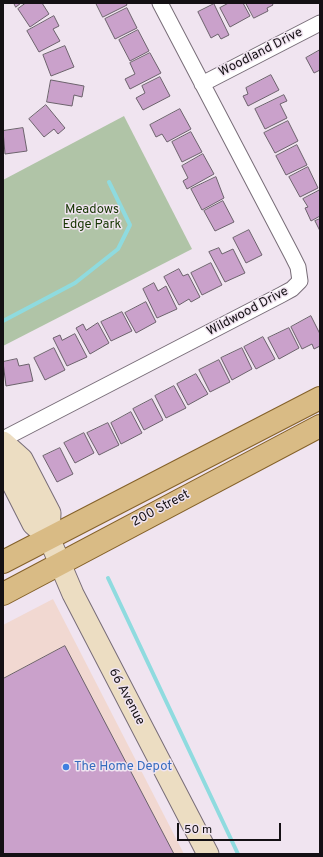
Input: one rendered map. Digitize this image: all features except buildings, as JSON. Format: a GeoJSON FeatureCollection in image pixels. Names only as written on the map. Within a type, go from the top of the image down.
{"type":"FeatureCollection","features":[{"type":"Feature","properties":{"kind":"main road","name":"200 Street"},"geometry":{"type":"LineString","coordinates":[[3,562],[320,398]]}},
{"type":"Feature","properties":{"kind":"main road","name":"200 Street"},"geometry":{"type":"LineString","coordinates":[[3,594],[320,426]]}},
{"type":"Feature","properties":{"kind":"street","name":"Wildwood Drive"},"geometry":{"type":"LineString","coordinates":[[3,440],[292,290],[300,281],[298,267],[292,255],[160,3]]}},
{"type":"Feature","properties":{"kind":"street","name":"Woodland Drive"},"geometry":{"type":"LineString","coordinates":[[202,84],[320,23]]}},
{"type":"Feature","properties":{"kind":"street"},"geometry":{"type":"LineString","coordinates":[[3,440],[22,460],[50,513],[49,538]]}},
{"type":"Feature","properties":{"kind":"street"},"geometry":{"type":"LineString","coordinates":[[3,460],[4,465],[33,524],[49,538]]}},
{"type":"Feature","properties":{"kind":"street","name":"66 Avenue"},"geometry":{"type":"LineString","coordinates":[[49,538],[73,594],[208,854]]}},
{"type":"Feature","properties":{"kind":"shaded area","name":"The Home Depot"},"geometry":{"type":"Polygon","coordinates":[[[53,599],[184,854],[3,854],[3,625],[53,599]]]}},
{"type":"Feature","properties":{"kind":"green space","name":"Meadows Edge Park"},"geometry":{"type":"Polygon","coordinates":[[[124,116],[192,249],[3,346],[3,180],[124,116]]]}},
{"type":"Feature","properties":{"kind":"waterway"},"geometry":{"type":"LineString","coordinates":[[3,321],[75,283],[118,249],[130,225],[109,182]]}},
{"type":"Feature","properties":{"kind":"waterway"},"geometry":{"type":"LineString","coordinates":[[108,578],[238,854]]}},
{"type":"Feature","properties":{"kind":"place","name":"The Home Depot"},"geometry":{"type":"Point","coordinates":[66,767]}}]}
